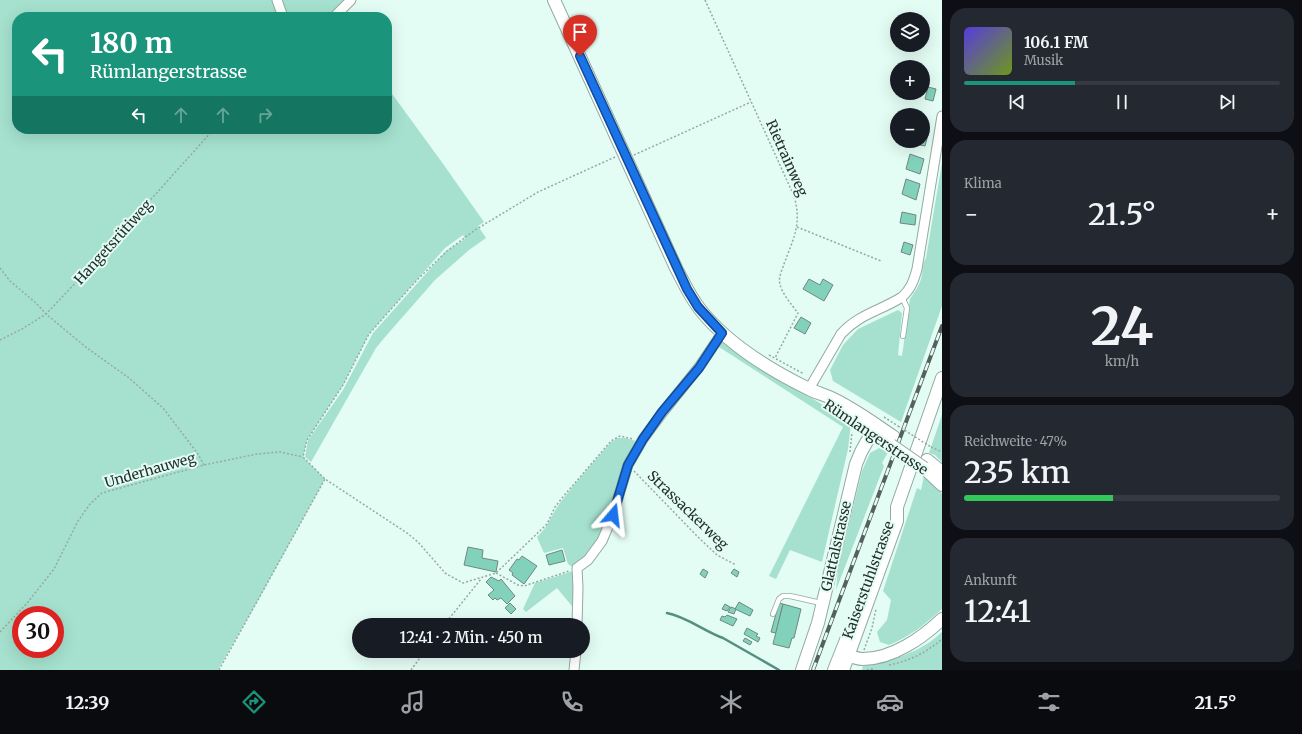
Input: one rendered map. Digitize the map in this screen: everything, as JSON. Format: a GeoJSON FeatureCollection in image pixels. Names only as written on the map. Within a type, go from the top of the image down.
{"type":"FeatureCollection","features":[{"type":"Feature","properties":{"kind":"street"},"geometry":{"type":"LineString","coordinates":[[277,0],[281,12]]}},
{"type":"Feature","properties":{"kind":"street"},"geometry":{"type":"LineString","coordinates":[[339,12],[351,0]]}},
{"type":"Feature","properties":{"kind":"street","name":"Rümlangerstrasse"},"geometry":{"type":"LineString","coordinates":[[554,0],[687,289],[698,307],[722,333],[744,350],[772,363],[812,385],[894,436],[925,464],[942,485]]}},
{"type":"Feature","properties":{"kind":"street"},"geometry":{"type":"LineString","coordinates":[[812,385],[841,334],[848,326],[857,319],[902,297],[913,283],[917,269],[942,116]]}},
{"type":"Feature","properties":{"kind":"street"},"geometry":{"type":"LineString","coordinates":[[577,618],[577,568],[588,560],[602,541],[613,515],[628,465],[643,439],[662,412],[699,368],[722,333]]}},
{"type":"Feature","properties":{"kind":"street","name":"Kaiserstuhlstrasse"},"geometry":{"type":"LineString","coordinates":[[845,654],[889,518],[897,507],[942,378]]}},
{"type":"Feature","properties":{"kind":"street","name":"Glattalstrasse"},"geometry":{"type":"LineString","coordinates":[[802,670],[811,646],[823,604],[856,464],[875,424]]}},
{"type":"Feature","properties":{"kind":"street","name":"Rümlangerstrasse"},"geometry":{"type":"LineString","coordinates":[[925,464],[942,472]]}},
{"type":"Feature","properties":{"kind":"street"},"geometry":{"type":"LineString","coordinates":[[845,654],[865,659],[891,652],[923,636],[942,619]]}},
{"type":"Feature","properties":{"kind":"street"},"geometry":{"type":"LineString","coordinates":[[834,670],[845,654]]}},
{"type":"Feature","properties":{"kind":"street"},"geometry":{"type":"LineString","coordinates":[[843,670],[845,654]]}},
{"type":"Feature","properties":{"kind":"street"},"geometry":{"type":"LineString","coordinates":[[574,670],[575,658]]}},
{"type":"Feature","properties":{"kind":"lane"},"geometry":{"type":"LineString","coordinates":[[902,297],[907,308],[903,336]]}},
{"type":"Feature","properties":{"kind":"lane"},"geometry":{"type":"LineString","coordinates":[[773,614],[779,599],[783,596],[790,596],[823,604]]}},
{"type":"Feature","properties":{"kind":"path","name":"Rietrainweg"},"geometry":{"type":"LineString","coordinates":[[705,0],[794,196],[798,209],[797,227],[780,274],[779,283],[798,313],[772,363]]}},
{"type":"Feature","properties":{"kind":"path"},"geometry":{"type":"LineString","coordinates":[[643,439],[620,436],[611,441],[555,507],[547,524],[496,573],[463,583],[445,573],[418,542],[325,479],[303,458],[307,440],[343,385],[369,334],[418,279],[447,251],[475,230],[538,192],[751,102]]}},
{"type":"Feature","properties":{"kind":"path","name":"Hangetsrütiweg"},"geometry":{"type":"LineString","coordinates":[[0,340],[22,329],[46,314],[84,274],[210,134]]}},
{"type":"Feature","properties":{"kind":"path"},"geometry":{"type":"LineString","coordinates":[[797,227],[881,260]]}},
{"type":"Feature","properties":{"kind":"path"},"geometry":{"type":"LineString","coordinates":[[0,268],[10,281],[36,303],[46,314],[87,348],[129,378],[163,408],[198,454],[204,465]]}},
{"type":"Feature","properties":{"kind":"path"},"geometry":{"type":"LineString","coordinates":[[769,354],[772,363],[812,385]]}},
{"type":"Feature","properties":{"kind":"path"},"geometry":{"type":"LineString","coordinates":[[875,424],[894,436],[931,447],[942,452]]}},
{"type":"Feature","properties":{"kind":"path","name":"Underhauweg"},"geometry":{"type":"LineString","coordinates":[[0,632],[28,602],[54,569],[78,521],[90,504],[102,493],[204,465],[257,454],[280,452],[303,458]]}},
{"type":"Feature","properties":{"kind":"path","name":"Strassackerweg"},"geometry":{"type":"LineString","coordinates":[[628,465],[698,538],[717,555],[736,565]]}},
{"type":"Feature","properties":{"kind":"path"},"geometry":{"type":"LineString","coordinates":[[219,670],[325,479]]}},
{"type":"Feature","properties":{"kind":"path"},"geometry":{"type":"LineString","coordinates":[[496,573],[524,586],[577,568]]}},
{"type":"Feature","properties":{"kind":"path"},"geometry":{"type":"LineString","coordinates":[[450,618],[483,577]]}},
{"type":"Feature","properties":{"kind":"path"},"geometry":{"type":"LineString","coordinates":[[888,666],[913,658],[942,639]]}},
{"type":"Feature","properties":{"kind":"path"},"geometry":{"type":"LineString","coordinates":[[411,670],[420,658]]}},
{"type":"Feature","properties":{"kind":"path"},"geometry":{"type":"LineString","coordinates":[[867,670],[874,668]]}},
{"type":"Feature","properties":{"kind":"green space"},"geometry":{"type":"Polygon","coordinates":[[[0,0],[345,0],[332,12],[12,12],[12,134],[392,134],[392,94],[484,222],[478,226],[486,238],[469,250],[435,280],[376,348],[311,462],[305,457],[308,440],[343,390],[373,333],[446,251],[465,239],[463,235],[445,248],[369,334],[343,385],[307,440],[303,457],[325,479],[218,670],[0,670],[0,0]]]}},
{"type":"Feature","properties":{"kind":"green space"},"geometry":{"type":"Polygon","coordinates":[[[942,163],[942,306],[901,422],[833,381],[830,370],[843,345],[858,329],[898,310],[902,313],[898,355],[902,356],[910,299],[922,276],[942,163]]]}},
{"type":"Feature","properties":{"kind":"green space"},"geometry":{"type":"Polygon","coordinates":[[[724,342],[851,423],[848,449],[822,562],[790,550],[776,579],[769,576],[843,427],[716,345],[724,342]]]}},
{"type":"Feature","properties":{"kind":"green space"},"geometry":{"type":"Polygon","coordinates":[[[942,415],[942,462],[935,455],[929,453],[942,415]]]}},
{"type":"Feature","properties":{"kind":"green space"},"geometry":{"type":"Polygon","coordinates":[[[618,438],[626,438],[639,442],[612,514],[587,559],[574,568],[568,564],[563,548],[544,553],[537,537],[545,528],[559,504],[575,484],[611,442],[618,438]]]}},
{"type":"Feature","properties":{"kind":"green space"},"geometry":{"type":"Polygon","coordinates":[[[879,448],[888,452],[882,463],[884,466],[836,590],[838,569],[862,471],[870,453],[879,448]]]}},
{"type":"Feature","properties":{"kind":"green space"},"geometry":{"type":"Polygon","coordinates":[[[924,476],[942,494],[942,609],[917,630],[889,645],[880,642],[877,632],[887,620],[891,600],[883,591],[917,488],[921,490],[924,476]]]}},
{"type":"Feature","properties":{"kind":"green space"},"geometry":{"type":"Polygon","coordinates":[[[576,571],[576,611],[557,588],[526,612],[523,609],[535,583],[576,571]]]}},
{"type":"Feature","properties":{"kind":"green space"},"geometry":{"type":"Polygon","coordinates":[[[942,632],[942,670],[862,670],[863,666],[906,655],[925,645],[942,632]]]}},
{"type":"Feature","properties":{"kind":"building"},"geometry":{"type":"Polygon","coordinates":[[[930,88],[936,89],[933,101],[929,100],[930,88]]]}},
{"type":"Feature","properties":{"kind":"building"},"geometry":{"type":"Polygon","coordinates":[[[910,154],[924,159],[920,174],[906,169],[910,154]]]}},
{"type":"Feature","properties":{"kind":"building"},"geometry":{"type":"Polygon","coordinates":[[[906,179],[920,184],[916,200],[902,194],[906,179]]]}},
{"type":"Feature","properties":{"kind":"building"},"geometry":{"type":"Polygon","coordinates":[[[902,212],[916,215],[915,225],[900,223],[902,212]]]}},
{"type":"Feature","properties":{"kind":"building"},"geometry":{"type":"Polygon","coordinates":[[[904,242],[913,245],[910,255],[901,252],[904,242]]]}},
{"type":"Feature","properties":{"kind":"building"},"geometry":{"type":"Polygon","coordinates":[[[809,279],[820,285],[823,279],[833,285],[824,301],[803,289],[809,279]]]}},
{"type":"Feature","properties":{"kind":"building"},"geometry":{"type":"Polygon","coordinates":[[[801,317],[811,323],[805,334],[794,328],[801,317]]]}},
{"type":"Feature","properties":{"kind":"building"},"geometry":{"type":"Polygon","coordinates":[[[468,547],[483,550],[482,558],[498,561],[496,572],[464,565],[468,547]]]}},
{"type":"Feature","properties":{"kind":"building"},"geometry":{"type":"Polygon","coordinates":[[[562,550],[565,561],[549,565],[546,555],[562,550]]]}},
{"type":"Feature","properties":{"kind":"building"},"geometry":{"type":"Polygon","coordinates":[[[522,556],[537,566],[524,584],[512,575],[513,573],[509,570],[517,559],[519,560],[522,556]]]}},
{"type":"Feature","properties":{"kind":"building"},"geometry":{"type":"Polygon","coordinates":[[[703,569],[708,572],[705,578],[700,574],[703,569]]]}},
{"type":"Feature","properties":{"kind":"building"},"geometry":{"type":"Polygon","coordinates":[[[734,569],[739,572],[737,577],[731,573],[734,569]]]}},
{"type":"Feature","properties":{"kind":"building"},"geometry":{"type":"Polygon","coordinates":[[[491,577],[499,581],[501,579],[515,596],[507,604],[501,598],[497,600],[495,598],[493,600],[488,595],[494,590],[486,582],[491,577]]]}},
{"type":"Feature","properties":{"kind":"building"},"geometry":{"type":"Polygon","coordinates":[[[739,602],[753,610],[750,616],[735,609],[739,602]]]}},
{"type":"Feature","properties":{"kind":"building"},"geometry":{"type":"Polygon","coordinates":[[[510,603],[516,609],[511,614],[505,608],[510,603]]]}},
{"type":"Feature","properties":{"kind":"building"},"geometry":{"type":"Polygon","coordinates":[[[779,603],[783,604],[776,633],[771,632],[779,603]]]}},
{"type":"Feature","properties":{"kind":"building"},"geometry":{"type":"Polygon","coordinates":[[[725,604],[730,607],[727,611],[722,609],[725,604]]]}},
{"type":"Feature","properties":{"kind":"building"},"geometry":{"type":"Polygon","coordinates":[[[783,604],[801,609],[794,638],[792,638],[789,648],[773,644],[783,604]]]}},
{"type":"Feature","properties":{"kind":"building"},"geometry":{"type":"Polygon","coordinates":[[[731,607],[736,609],[734,614],[728,612],[731,607]]]}},
{"type":"Feature","properties":{"kind":"building"},"geometry":{"type":"Polygon","coordinates":[[[727,615],[737,619],[733,626],[720,620],[722,616],[725,617],[727,615]]]}},
{"type":"Feature","properties":{"kind":"building"},"geometry":{"type":"Polygon","coordinates":[[[747,628],[758,634],[756,636],[760,638],[758,642],[744,634],[747,628]]]}},
{"type":"Feature","properties":{"kind":"building"},"geometry":{"type":"Polygon","coordinates":[[[745,638],[752,642],[750,645],[743,641],[745,638]]]}},
{"type":"Feature","properties":{"kind":"waterway"},"geometry":{"type":"LineString","coordinates":[[667,613],[682,618],[723,638],[779,670]]}},
{"type":"Feature","properties":{"kind":"railway"},"geometry":{"type":"LineString","coordinates":[[813,670],[942,326]]}},
{"type":"Feature","properties":{"kind":"route"},"geometry":{"type":"LineString","coordinates":[[580,56],[676,268],[698,307],[722,333],[699,368],[662,412],[643,439],[628,465],[613,515]]}}]}
